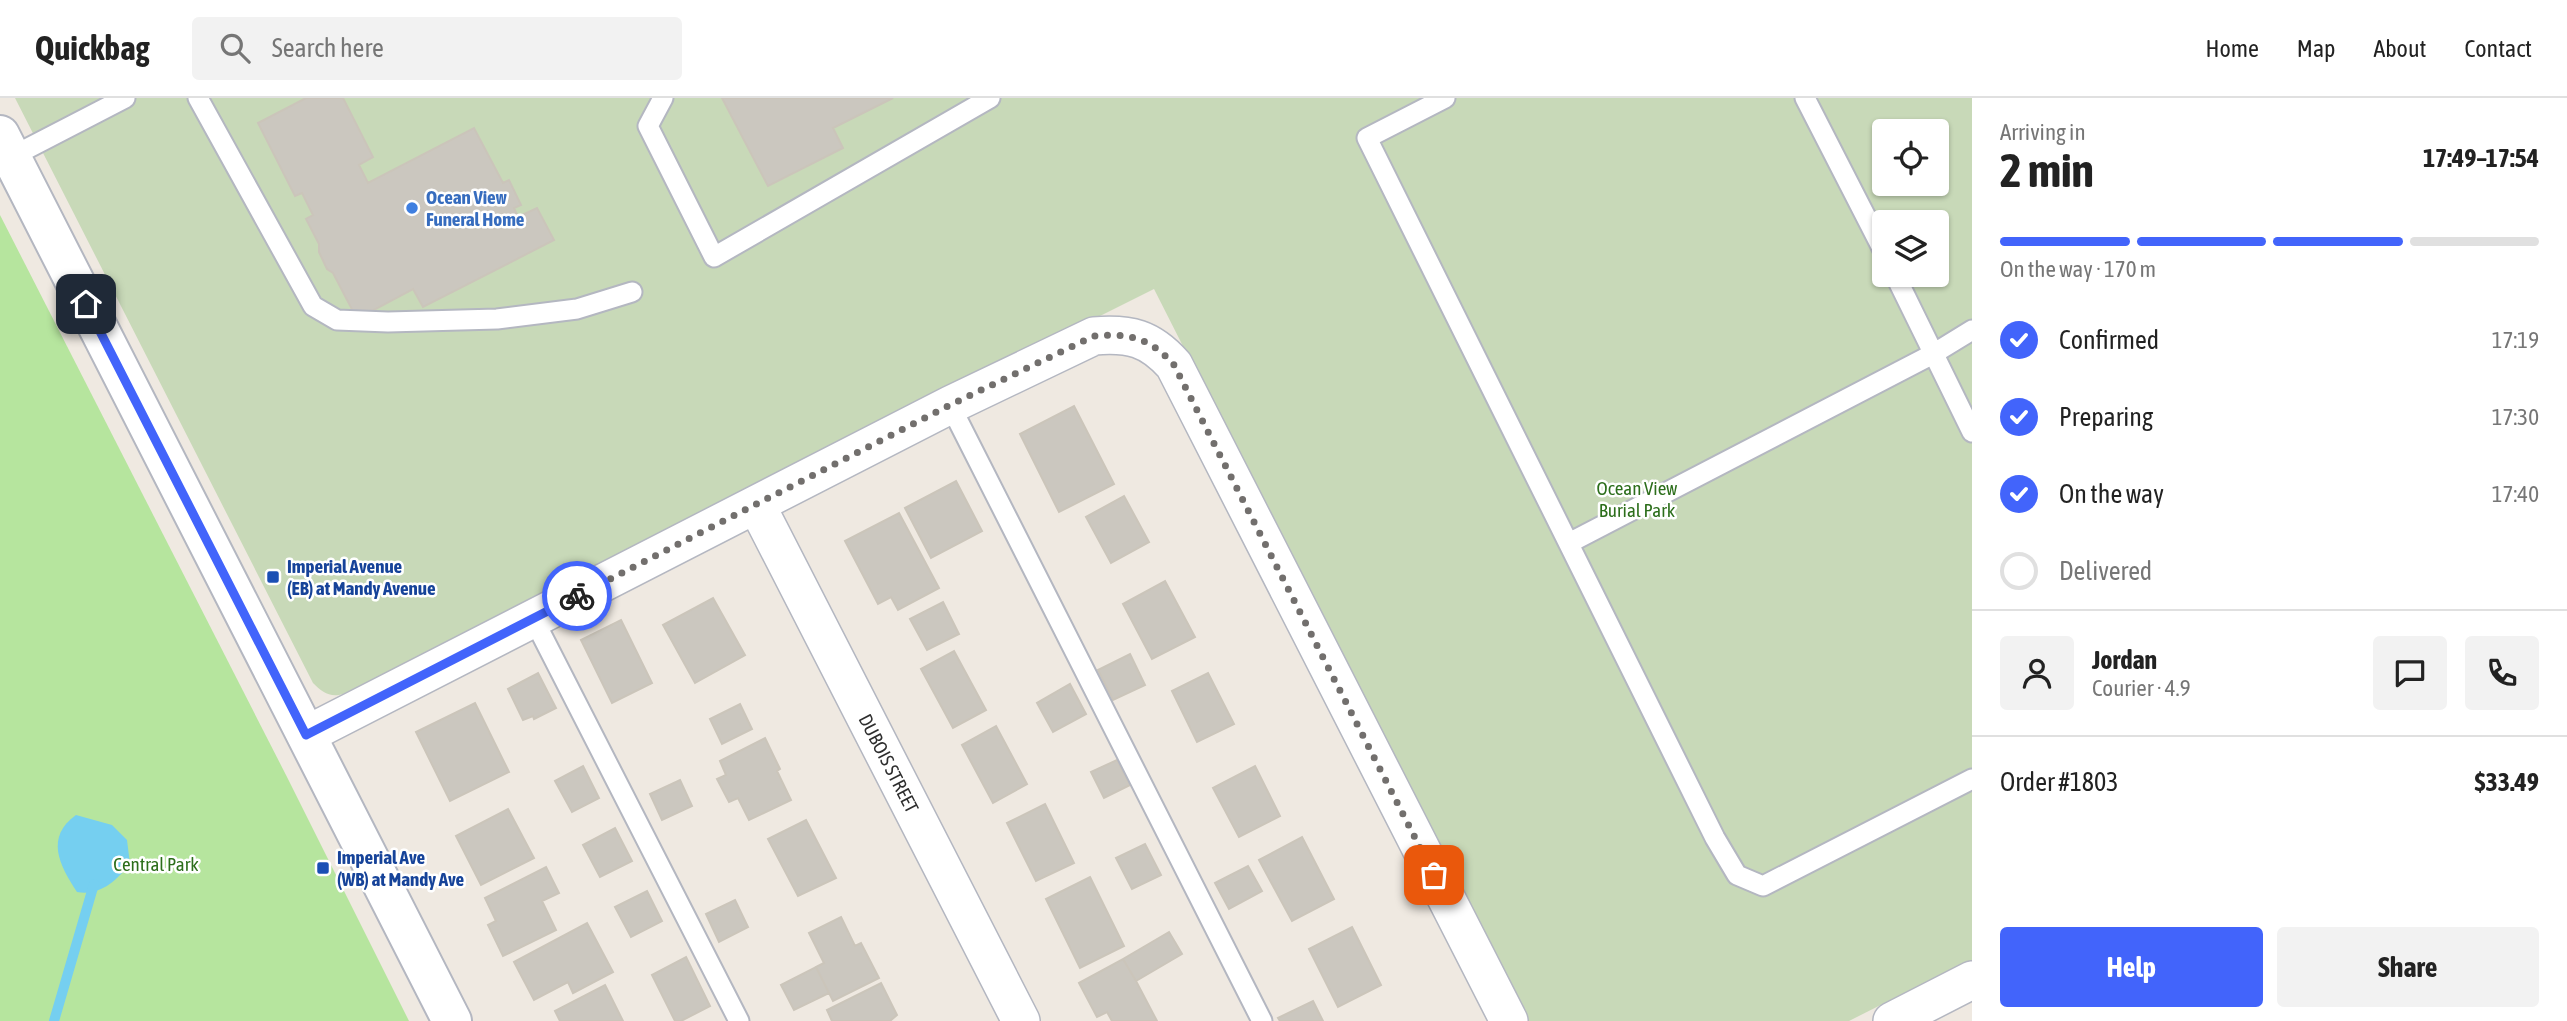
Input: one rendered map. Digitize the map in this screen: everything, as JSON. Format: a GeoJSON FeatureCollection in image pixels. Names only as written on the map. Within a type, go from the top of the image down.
{"type":"FeatureCollection","features":[{"type":"Feature","properties":{"kind":"main road"},"geometry":{"type":"LineString","coordinates":[[6,146],[452,1021]]}},
{"type":"Feature","properties":{"kind":"street"},"geometry":{"type":"LineString","coordinates":[[306,735],[950,405],[1094,336],[1117,334],[1160,348],[1174,365],[1509,1021]]}},
{"type":"Feature","properties":{"kind":"street","name":"DUBOIS STREET"},"geometry":{"type":"LineString","coordinates":[[757,506],[1021,1021]]}},
{"type":"Feature","properties":{"kind":"street"},"geometry":{"type":"LineString","coordinates":[[1892,1021],[1972,980]]}},
{"type":"Feature","properties":{"kind":"lane"},"geometry":{"type":"LineString","coordinates":[[6,146],[125,98]]}},
{"type":"Feature","properties":{"kind":"lane"},"geometry":{"type":"LineString","coordinates":[[198,98],[313,306],[337,320],[388,322],[497,319],[577,309],[632,292]]}},
{"type":"Feature","properties":{"kind":"lane"},"geometry":{"type":"LineString","coordinates":[[663,98],[648,126],[714,257],[990,98]]}},
{"type":"Feature","properties":{"kind":"lane"},"geometry":{"type":"LineString","coordinates":[[1445,98],[1367,138],[1644,698],[1715,838],[1737,875],[1763,886],[1972,779]]}},
{"type":"Feature","properties":{"kind":"lane"},"geometry":{"type":"LineString","coordinates":[[1805,98],[1872,229]]}},
{"type":"Feature","properties":{"kind":"lane"},"geometry":{"type":"LineString","coordinates":[[1901,287],[1972,432]]}},
{"type":"Feature","properties":{"kind":"lane"},"geometry":{"type":"LineString","coordinates":[[1569,543],[1933,354],[1972,330]]}},
{"type":"Feature","properties":{"kind":"lane"},"geometry":{"type":"LineString","coordinates":[[950,405],[1262,1021]]}},
{"type":"Feature","properties":{"kind":"lane"},"geometry":{"type":"LineString","coordinates":[[533,618],[739,1021]]}},
{"type":"Feature","properties":{"kind":"green space","name":"Ocean View Burial Park"},"geometry":{"type":"Polygon","coordinates":[[[15,98],[1972,98],[1972,966],[1942,974],[1849,1021],[1525,1021],[1154,289],[343,694],[334,695],[313,683],[15,98]]]}},
{"type":"Feature","properties":{"kind":"green space","name":"Central Park"},"geometry":{"type":"Polygon","coordinates":[[[0,215],[287,777],[409,1021],[0,1021],[0,215]]]}},
{"type":"Feature","properties":{"kind":"water"},"geometry":{"type":"Polygon","coordinates":[[[76,815],[112,825],[127,840],[130,864],[107,886],[93,892],[77,892],[65,872],[58,852],[61,833],[76,815]]]}},
{"type":"Feature","properties":{"kind":"building","name":"Ocean View Funeral Home"},"geometry":{"type":"Polygon","coordinates":[[[306,98],[343,98],[373,157],[359,165],[368,183],[474,128],[503,183],[509,180],[521,205],[514,208],[518,217],[537,208],[554,240],[423,307],[413,289],[357,319],[319,252],[319,244],[306,219],[313,215],[302,193],[295,196],[258,123],[306,98]]]}},
{"type":"Feature","properties":{"kind":"building"},"geometry":{"type":"Polygon","coordinates":[[[722,98],[893,98],[833,128],[843,148],[768,186],[722,98]]]}},
{"type":"Feature","properties":{"kind":"building"},"geometry":{"type":"Polygon","coordinates":[[[1074,406],[1114,484],[1059,512],[1020,434],[1074,406]]]}},
{"type":"Feature","properties":{"kind":"building"},"geometry":{"type":"Polygon","coordinates":[[[956,481],[982,531],[931,558],[905,508],[956,481]]]}},
{"type":"Feature","properties":{"kind":"building"},"geometry":{"type":"Polygon","coordinates":[[[1124,496],[1149,542],[1111,563],[1086,517],[1124,496]]]}},
{"type":"Feature","properties":{"kind":"building"},"geometry":{"type":"Polygon","coordinates":[[[899,513],[939,588],[898,610],[891,597],[878,604],[845,541],[899,513]]]}},
{"type":"Feature","properties":{"kind":"building"},"geometry":{"type":"Polygon","coordinates":[[[1165,581],[1195,637],[1152,659],[1123,604],[1165,581]]]}},
{"type":"Feature","properties":{"kind":"building"},"geometry":{"type":"Polygon","coordinates":[[[713,598],[745,655],[695,683],[663,625],[713,598]]]}},
{"type":"Feature","properties":{"kind":"building"},"geometry":{"type":"Polygon","coordinates":[[[943,602],[959,634],[927,650],[910,619],[943,602]]]}},
{"type":"Feature","properties":{"kind":"building"},"geometry":{"type":"Polygon","coordinates":[[[621,620],[652,683],[612,703],[581,640],[621,620]]]}},
{"type":"Feature","properties":{"kind":"building"},"geometry":{"type":"Polygon","coordinates":[[[954,651],[986,710],[953,728],[921,669],[954,651]]]}},
{"type":"Feature","properties":{"kind":"building"},"geometry":{"type":"Polygon","coordinates":[[[1130,654],[1145,685],[1113,700],[1098,670],[1130,654]]]}},
{"type":"Feature","properties":{"kind":"building"},"geometry":{"type":"Polygon","coordinates":[[[538,673],[556,708],[534,719],[533,716],[523,720],[508,689],[538,673]]]}},
{"type":"Feature","properties":{"kind":"building"},"geometry":{"type":"Polygon","coordinates":[[[1208,673],[1234,724],[1197,742],[1172,691],[1208,673]]]}},
{"type":"Feature","properties":{"kind":"building"},"geometry":{"type":"Polygon","coordinates":[[[1070,684],[1086,714],[1053,732],[1037,703],[1070,684]]]}},
{"type":"Feature","properties":{"kind":"building"},"geometry":{"type":"Polygon","coordinates":[[[475,703],[509,772],[450,801],[416,732],[475,703]]]}},
{"type":"Feature","properties":{"kind":"building"},"geometry":{"type":"Polygon","coordinates":[[[740,704],[752,729],[722,744],[710,719],[740,704]]]}},
{"type":"Feature","properties":{"kind":"building"},"geometry":{"type":"Polygon","coordinates":[[[996,726],[1027,784],[993,803],[962,745],[996,726]]]}},
{"type":"Feature","properties":{"kind":"building"},"geometry":{"type":"Polygon","coordinates":[[[765,738],[791,800],[749,820],[738,798],[729,802],[717,779],[726,775],[720,761],[765,738]]]}},
{"type":"Feature","properties":{"kind":"building"},"geometry":{"type":"Polygon","coordinates":[[[1117,760],[1130,785],[1104,798],[1091,772],[1117,760]]]}},
{"type":"Feature","properties":{"kind":"building"},"geometry":{"type":"Polygon","coordinates":[[[583,766],[599,798],[572,812],[555,781],[583,766]]]}},
{"type":"Feature","properties":{"kind":"building"},"geometry":{"type":"Polygon","coordinates":[[[1255,766],[1280,816],[1239,837],[1213,788],[1255,766]]]}},
{"type":"Feature","properties":{"kind":"building"},"geometry":{"type":"Polygon","coordinates":[[[680,780],[692,806],[662,820],[650,794],[680,780]]]}},
{"type":"Feature","properties":{"kind":"building"},"geometry":{"type":"Polygon","coordinates":[[[1045,804],[1074,863],[1036,881],[1007,823],[1045,804]]]}},
{"type":"Feature","properties":{"kind":"building"},"geometry":{"type":"Polygon","coordinates":[[[508,809],[534,858],[481,885],[456,836],[508,809]]]}},
{"type":"Feature","properties":{"kind":"building"},"geometry":{"type":"Polygon","coordinates":[[[806,820],[836,878],[798,896],[768,839],[806,820]]]}},
{"type":"Feature","properties":{"kind":"building"},"geometry":{"type":"Polygon","coordinates":[[[615,828],[632,861],[600,877],[583,845],[615,828]]]}},
{"type":"Feature","properties":{"kind":"building"},"geometry":{"type":"Polygon","coordinates":[[[1302,837],[1334,899],[1292,921],[1259,860],[1302,837]]]}},
{"type":"Feature","properties":{"kind":"building"},"geometry":{"type":"Polygon","coordinates":[[[1145,844],[1161,875],[1132,889],[1116,858],[1145,844]]]}},
{"type":"Feature","properties":{"kind":"building"},"geometry":{"type":"Polygon","coordinates":[[[1248,866],[1262,891],[1229,909],[1215,883],[1248,866]]]}},
{"type":"Feature","properties":{"kind":"building"},"geometry":{"type":"Polygon","coordinates":[[[546,867],[559,893],[542,901],[556,930],[503,956],[488,925],[496,921],[485,898],[546,867]]]}},
{"type":"Feature","properties":{"kind":"building"},"geometry":{"type":"Polygon","coordinates":[[[1090,877],[1124,946],[1080,968],[1046,899],[1090,877]]]}},
{"type":"Feature","properties":{"kind":"building"},"geometry":{"type":"Polygon","coordinates":[[[647,891],[662,921],[631,937],[615,907],[647,891]]]}},
{"type":"Feature","properties":{"kind":"building"},"geometry":{"type":"Polygon","coordinates":[[[735,900],[748,927],[719,942],[706,914],[735,900]]]}},
{"type":"Feature","properties":{"kind":"building"},"geometry":{"type":"Polygon","coordinates":[[[841,917],[855,946],[861,943],[879,978],[833,1001],[816,967],[824,963],[809,933],[841,917]]]}},
{"type":"Feature","properties":{"kind":"building"},"geometry":{"type":"Polygon","coordinates":[[[587,923],[613,972],[573,993],[568,982],[534,1000],[514,962],[587,923]]]}},
{"type":"Feature","properties":{"kind":"building"},"geometry":{"type":"Polygon","coordinates":[[[1352,927],[1381,985],[1338,1007],[1309,949],[1352,927]]]}},
{"type":"Feature","properties":{"kind":"building"},"geometry":{"type":"Polygon","coordinates":[[[1169,932],[1182,954],[1136,981],[1123,959],[1169,932]]]}},
{"type":"Feature","properties":{"kind":"building"},"geometry":{"type":"Polygon","coordinates":[[[686,957],[710,1006],[681,1021],[675,1021],[652,975],[686,957]]]}},
{"type":"Feature","properties":{"kind":"building"},"geometry":{"type":"Polygon","coordinates":[[[1123,959],[1157,1021],[1112,1021],[1107,1012],[1097,1017],[1079,983],[1123,959]]]}},
{"type":"Feature","properties":{"kind":"building"},"geometry":{"type":"Polygon","coordinates":[[[816,967],[829,993],[794,1010],[781,985],[816,967]]]}},
{"type":"Feature","properties":{"kind":"building"},"geometry":{"type":"Polygon","coordinates":[[[881,983],[897,1015],[890,1021],[832,1021],[827,1010],[881,983]]]}},
{"type":"Feature","properties":{"kind":"building"},"geometry":{"type":"Polygon","coordinates":[[[605,985],[623,1021],[560,1021],[555,1011],[605,985]]]}},
{"type":"Feature","properties":{"kind":"building"},"geometry":{"type":"Polygon","coordinates":[[[1313,1001],[1323,1021],[1280,1021],[1278,1018],[1313,1001]]]}},
{"type":"Feature","properties":{"kind":"waterway"},"geometry":{"type":"LineString","coordinates":[[54,1021],[94,884]]}},
{"type":"Feature","properties":{"kind":"way so far"},"geometry":{"type":"LineString","coordinates":[[577,596],[950,405],[1094,336],[1117,334],[1138,339],[1160,348],[1174,365],[1434,875]]}},
{"type":"Feature","properties":{"kind":"place","name":"Ocean View Funeral Home"},"geometry":{"type":"Point","coordinates":[412,208]}},
{"type":"Feature","properties":{"kind":"place","name":"Imperial Avenue (EB) at Mandy Avenue"},"geometry":{"type":"Point","coordinates":[273,577]}},
{"type":"Feature","properties":{"kind":"place","name":"Imperial Ave (WB) at Mandy Ave"},"geometry":{"type":"Point","coordinates":[323,868]}},
{"type":"Feature","properties":{"kind":"route"},"geometry":{"type":"LineString","coordinates":[[86,304],[306,735],[577,596]]}}]}
